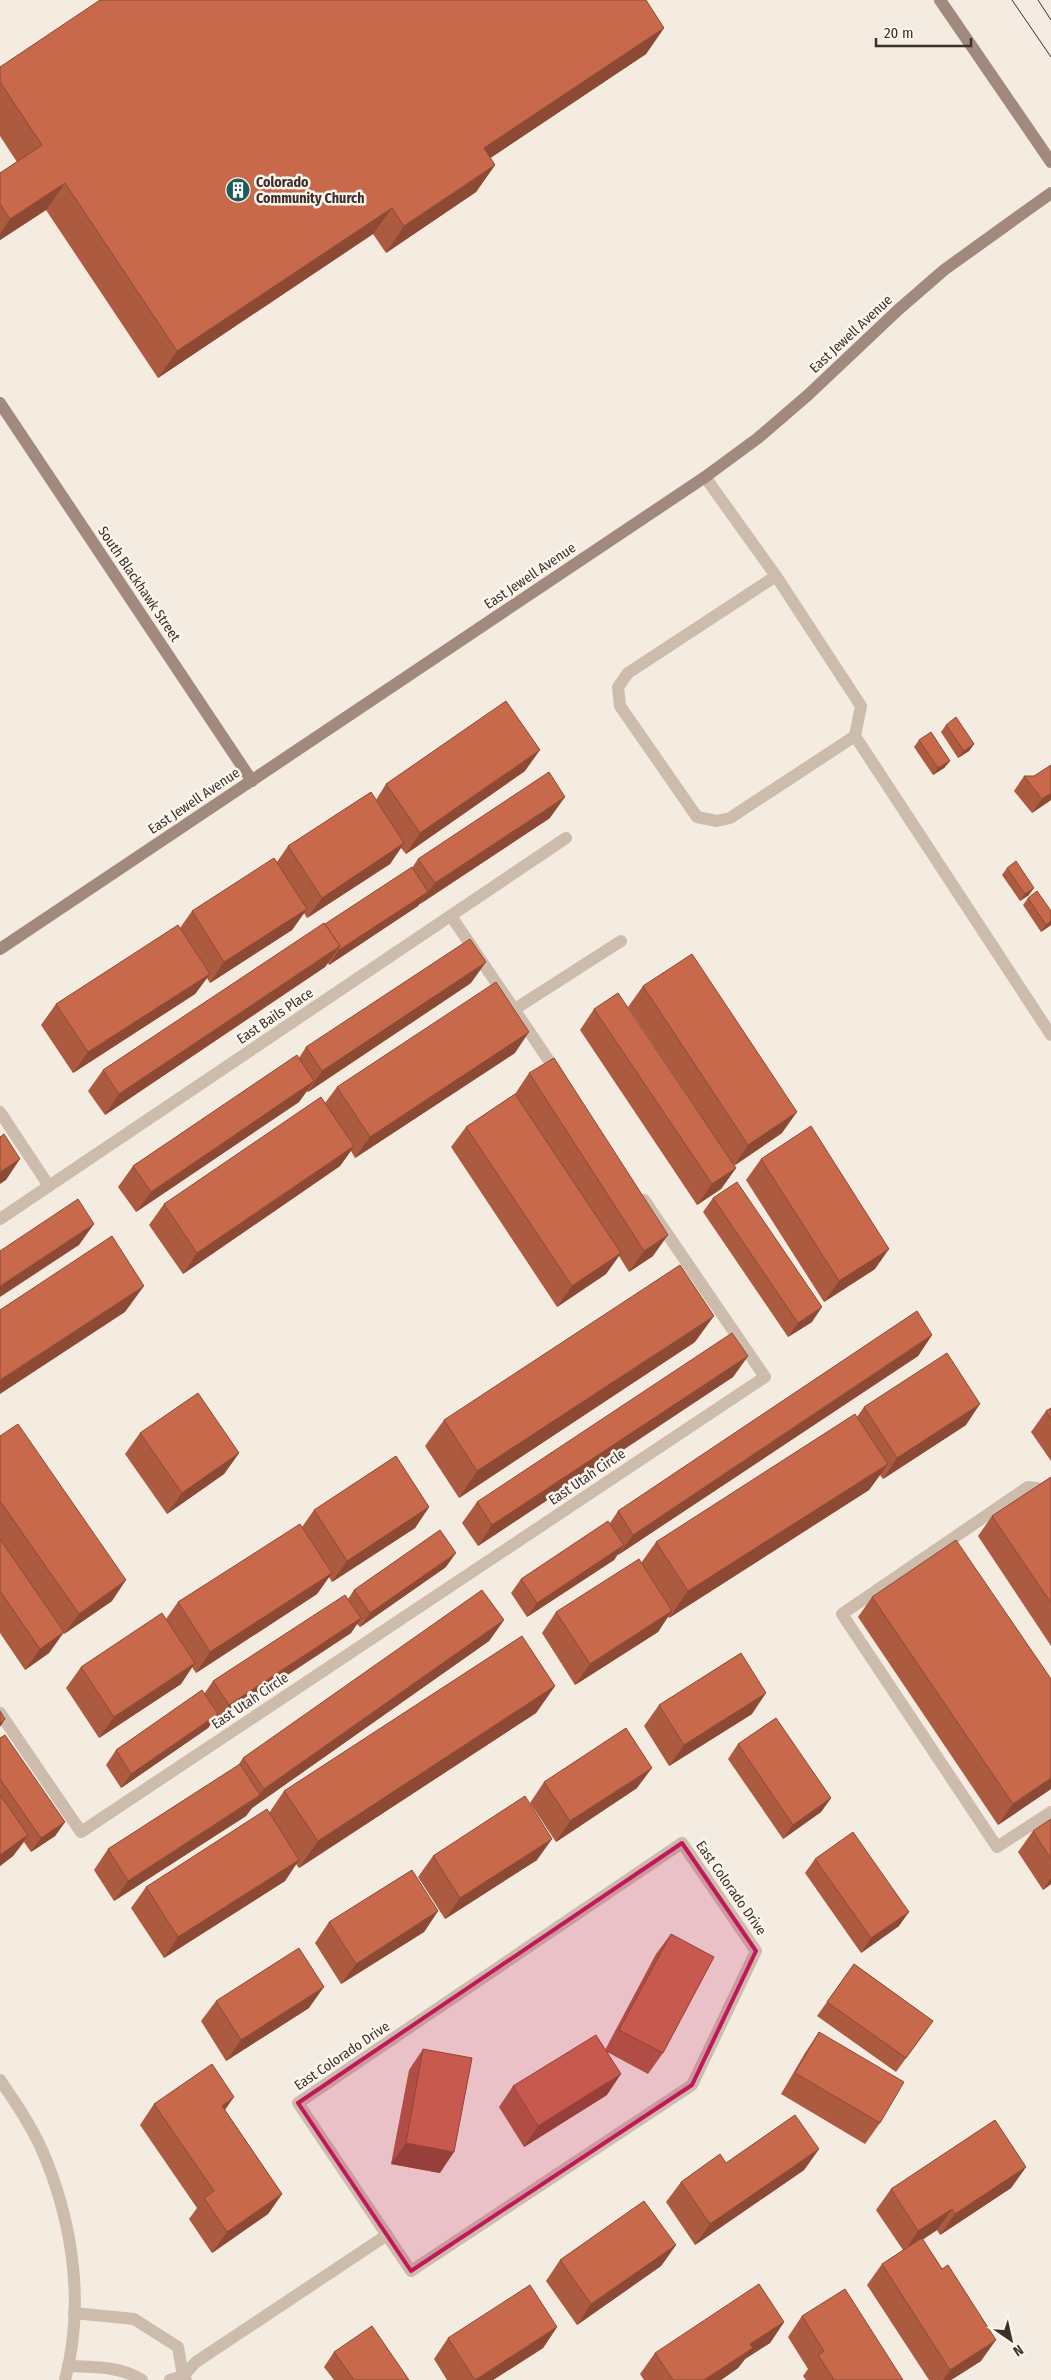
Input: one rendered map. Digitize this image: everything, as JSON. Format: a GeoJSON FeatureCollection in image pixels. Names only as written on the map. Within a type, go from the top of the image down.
{"type":"FeatureCollection","features":[{"type":"Feature","properties":{"kind":"street"},"geometry":{"type":"LineString","coordinates":[[940,0],[1051,162]]}},
{"type":"Feature","properties":{"kind":"street","name":"East Jewell Avenue"},"geometry":{"type":"LineString","coordinates":[[0,949],[705,477],[758,438],[808,395],[898,310],[944,270],[1051,194]]}},
{"type":"Feature","properties":{"kind":"street","name":"South Blackhawk Street"},"geometry":{"type":"LineString","coordinates":[[0,403],[252,780]]}},
{"type":"Feature","properties":{"kind":"street"},"geometry":{"type":"LineString","coordinates":[[705,477],[776,576],[861,706],[855,736],[1051,1035]]}},
{"type":"Feature","properties":{"kind":"street"},"geometry":{"type":"LineString","coordinates":[[776,576],[628,672],[618,687],[620,706],[697,817],[717,821],[730,818],[855,736]]}},
{"type":"Feature","properties":{"kind":"street","name":"East Bails Place"},"geometry":{"type":"LineString","coordinates":[[0,1219],[566,838]]}},
{"type":"Feature","properties":{"kind":"street"},"geometry":{"type":"LineString","coordinates":[[451,916],[565,1083]]}},
{"type":"Feature","properties":{"kind":"street"},"geometry":{"type":"LineString","coordinates":[[514,1010],[621,941]]}},
{"type":"Feature","properties":{"kind":"street"},"geometry":{"type":"LineString","coordinates":[[0,1112],[49,1186]]}},
{"type":"Feature","properties":{"kind":"street","name":"East Utah Circle"},"geometry":{"type":"LineString","coordinates":[[0,1713],[81,1832],[765,1377],[637,1189]]}},
{"type":"Feature","properties":{"kind":"street"},"geometry":{"type":"LineString","coordinates":[[1051,1490],[1028,1487],[956,1542],[842,1614],[997,1847],[1051,1812]]}},
{"type":"Feature","properties":{"kind":"street","name":"East Colorado Drive"},"geometry":{"type":"LineString","coordinates":[[682,1843],[756,1951],[692,2085],[411,2272],[387,2235],[298,2102],[682,1843]]}},
{"type":"Feature","properties":{"kind":"street"},"geometry":{"type":"LineString","coordinates":[[0,2080],[21,2111],[47,2162],[64,2215],[72,2252],[74,2313],[68,2366],[64,2380]]}},
{"type":"Feature","properties":{"kind":"street"},"geometry":{"type":"LineString","coordinates":[[170,2380],[185,2378],[196,2362],[387,2235]]}},
{"type":"Feature","properties":{"kind":"street"},"geometry":{"type":"LineString","coordinates":[[74,2313],[134,2319],[178,2347],[185,2378]]}},
{"type":"Feature","properties":{"kind":"street"},"geometry":{"type":"LineString","coordinates":[[68,2366],[114,2369],[131,2373],[142,2380]]}},
{"type":"Feature","properties":{"kind":"highlighted area"},"geometry":{"type":"Polygon","coordinates":[[[682,1843],[756,1951],[692,2085],[411,2271],[298,2103],[682,1843]]]}},
{"type":"Feature","properties":{"kind":"building","name":"Colorado Community Church"},"geometry":{"type":"Polygon","coordinates":[[[100,0],[646,0],[664,28],[484,148],[495,165],[404,226],[392,208],[177,351],[65,183],[10,219],[0,204],[0,173],[42,145],[0,82],[0,67],[100,0]]]}},
{"type":"Feature","properties":{"kind":"building"},"geometry":{"type":"Polygon","coordinates":[[[506,701],[540,750],[420,833],[386,784],[506,701]]]}},
{"type":"Feature","properties":{"kind":"building"},"geometry":{"type":"Polygon","coordinates":[[[956,717],[974,744],[964,751],[946,725],[956,717]]]}},
{"type":"Feature","properties":{"kind":"building"},"geometry":{"type":"Polygon","coordinates":[[[931,732],[950,761],[938,768],[919,740],[931,732]]]}},
{"type":"Feature","properties":{"kind":"building"},"geometry":{"type":"Polygon","coordinates":[[[1051,765],[1051,793],[1042,799],[1024,776],[1034,776],[1051,765]]]}},
{"type":"Feature","properties":{"kind":"building"},"geometry":{"type":"Polygon","coordinates":[[[549,772],[565,797],[435,883],[418,859],[549,772]]]}},
{"type":"Feature","properties":{"kind":"building"},"geometry":{"type":"Polygon","coordinates":[[[371,792],[404,843],[322,898],[288,846],[371,792]]]}},
{"type":"Feature","properties":{"kind":"building"},"geometry":{"type":"Polygon","coordinates":[[[274,858],[307,909],[224,962],[192,911],[274,858]]]}},
{"type":"Feature","properties":{"kind":"building"},"geometry":{"type":"Polygon","coordinates":[[[1016,861],[1034,888],[1025,894],[1007,868],[1016,861]]]}},
{"type":"Feature","properties":{"kind":"building"},"geometry":{"type":"Polygon","coordinates":[[[412,867],[428,892],[339,950],[340,946],[325,924],[412,867]]]}},
{"type":"Feature","properties":{"kind":"building"},"geometry":{"type":"Polygon","coordinates":[[[1037,891],[1051,911],[1051,921],[1046,925],[1028,898],[1037,891]]]}},
{"type":"Feature","properties":{"kind":"building"},"geometry":{"type":"Polygon","coordinates":[[[324,923],[340,946],[119,1094],[103,1070],[324,923]]]}},
{"type":"Feature","properties":{"kind":"building"},"geometry":{"type":"Polygon","coordinates":[[[178,925],[210,974],[88,1052],[56,1004],[178,925]]]}},
{"type":"Feature","properties":{"kind":"building"},"geometry":{"type":"Polygon","coordinates":[[[470,939],[486,962],[322,1071],[306,1047],[470,939]]]}},
{"type":"Feature","properties":{"kind":"building"},"geometry":{"type":"Polygon","coordinates":[[[692,954],[797,1112],[748,1145],[643,986],[692,954]]]}},
{"type":"Feature","properties":{"kind":"building"},"geometry":{"type":"Polygon","coordinates":[[[496,982],[529,1032],[370,1137],[337,1087],[496,982]]]}},
{"type":"Feature","properties":{"kind":"building"},"geometry":{"type":"Polygon","coordinates":[[[618,993],[736,1168],[712,1184],[594,1009],[618,993]]]}},
{"type":"Feature","properties":{"kind":"building"},"geometry":{"type":"Polygon","coordinates":[[[297,1055],[314,1081],[151,1192],[133,1166],[297,1055]]]}},
{"type":"Feature","properties":{"kind":"building"},"geometry":{"type":"Polygon","coordinates":[[[554,1058],[668,1235],[644,1251],[529,1073],[554,1058]]]}},
{"type":"Feature","properties":{"kind":"building"},"geometry":{"type":"Polygon","coordinates":[[[515,1094],[621,1253],[572,1286],[466,1127],[515,1094]]]}},
{"type":"Feature","properties":{"kind":"building"},"geometry":{"type":"Polygon","coordinates":[[[321,1097],[354,1146],[197,1253],[164,1204],[321,1097]]]}},
{"type":"Feature","properties":{"kind":"building"},"geometry":{"type":"Polygon","coordinates":[[[811,1126],[889,1249],[839,1281],[761,1159],[811,1126]]]}},
{"type":"Feature","properties":{"kind":"building"},"geometry":{"type":"Polygon","coordinates":[[[4,1134],[20,1159],[0,1172],[0,1137],[4,1134]]]}},
{"type":"Feature","properties":{"kind":"building"},"geometry":{"type":"Polygon","coordinates":[[[737,1182],[822,1307],[798,1323],[713,1198],[737,1182]]]}},
{"type":"Feature","properties":{"kind":"building"},"geometry":{"type":"Polygon","coordinates":[[[78,1199],[94,1224],[0,1286],[0,1251],[78,1199]]]}},
{"type":"Feature","properties":{"kind":"building"},"geometry":{"type":"Polygon","coordinates":[[[112,1236],[144,1286],[0,1380],[0,1310],[112,1236]]]}},
{"type":"Feature","properties":{"kind":"building"},"geometry":{"type":"Polygon","coordinates":[[[680,1265],[714,1316],[477,1471],[444,1420],[680,1265]]]}},
{"type":"Feature","properties":{"kind":"building"},"geometry":{"type":"Polygon","coordinates":[[[917,1311],[932,1335],[633,1535],[618,1511],[917,1311]]]}},
{"type":"Feature","properties":{"kind":"building"},"geometry":{"type":"Polygon","coordinates":[[[732,1333],[748,1356],[492,1525],[477,1502],[732,1333]]]}},
{"type":"Feature","properties":{"kind":"building"},"geometry":{"type":"Polygon","coordinates":[[[947,1353],[980,1404],[897,1458],[864,1407],[947,1353]]]}},
{"type":"Feature","properties":{"kind":"building"},"geometry":{"type":"Polygon","coordinates":[[[198,1393],[239,1453],[182,1493],[140,1433],[198,1393]]]}},
{"type":"Feature","properties":{"kind":"building"},"geometry":{"type":"Polygon","coordinates":[[[1051,1408],[1051,1419],[1046,1411],[1051,1408]]]}},
{"type":"Feature","properties":{"kind":"building"},"geometry":{"type":"Polygon","coordinates":[[[855,1414],[888,1464],[688,1591],[656,1542],[855,1414]]]}},
{"type":"Feature","properties":{"kind":"building"},"geometry":{"type":"Polygon","coordinates":[[[18,1424],[126,1580],[79,1614],[0,1501],[0,1436],[18,1424]]]}},
{"type":"Feature","properties":{"kind":"building"},"geometry":{"type":"Polygon","coordinates":[[[396,1456],[429,1507],[347,1561],[314,1510],[396,1456]]]}},
{"type":"Feature","properties":{"kind":"building"},"geometry":{"type":"Polygon","coordinates":[[[1051,1477],[1051,1603],[992,1516],[1051,1477]]]}},
{"type":"Feature","properties":{"kind":"building"},"geometry":{"type":"Polygon","coordinates":[[[608,1521],[624,1545],[537,1603],[521,1579],[608,1521]]]}},
{"type":"Feature","properties":{"kind":"building"},"geometry":{"type":"Polygon","coordinates":[[[300,1524],[332,1573],[210,1652],[178,1602],[300,1524]]]}},
{"type":"Feature","properties":{"kind":"building"},"geometry":{"type":"Polygon","coordinates":[[[440,1530],[456,1553],[370,1613],[354,1590],[440,1530]]]}},
{"type":"Feature","properties":{"kind":"building"},"geometry":{"type":"Polygon","coordinates":[[[0,1539],[64,1632],[40,1649],[0,1591],[0,1539]]]}},
{"type":"Feature","properties":{"kind":"building"},"geometry":{"type":"Polygon","coordinates":[[[956,1540],[1051,1679],[1051,1778],[1013,1804],[872,1597],[956,1540]]]}},
{"type":"Feature","properties":{"kind":"building"},"geometry":{"type":"Polygon","coordinates":[[[639,1559],[672,1611],[590,1664],[556,1612],[639,1559]]]}},
{"type":"Feature","properties":{"kind":"building"},"geometry":{"type":"Polygon","coordinates":[[[482,1590],[504,1620],[264,1789],[243,1758],[482,1590]]]}},
{"type":"Feature","properties":{"kind":"building"},"geometry":{"type":"Polygon","coordinates":[[[345,1595],[361,1618],[229,1705],[213,1681],[345,1595]]]}},
{"type":"Feature","properties":{"kind":"building"},"geometry":{"type":"Polygon","coordinates":[[[162,1613],[195,1663],[114,1717],[81,1667],[162,1613]]]}},
{"type":"Feature","properties":{"kind":"building"},"geometry":{"type":"Polygon","coordinates":[[[522,1636],[555,1686],[318,1841],[284,1791],[522,1636]]]}},
{"type":"Feature","properties":{"kind":"building"},"geometry":{"type":"Polygon","coordinates":[[[741,1653],[766,1693],[684,1745],[659,1705],[741,1653]]]}},
{"type":"Feature","properties":{"kind":"building"},"geometry":{"type":"Polygon","coordinates":[[[202,1690],[218,1714],[131,1774],[116,1750],[202,1690]]]}},
{"type":"Feature","properties":{"kind":"building"},"geometry":{"type":"Polygon","coordinates":[[[0,1711],[5,1719],[0,1723],[0,1711]]]}},
{"type":"Feature","properties":{"kind":"building"},"geometry":{"type":"Polygon","coordinates":[[[776,1718],[831,1798],[793,1825],[738,1744],[776,1718]]]}},
{"type":"Feature","properties":{"kind":"building"},"geometry":{"type":"Polygon","coordinates":[[[626,1728],[652,1768],[570,1821],[544,1782],[626,1728]]]}},
{"type":"Feature","properties":{"kind":"building"},"geometry":{"type":"Polygon","coordinates":[[[5,1735],[65,1822],[41,1838],[0,1779],[0,1738],[5,1735]]]}},
{"type":"Feature","properties":{"kind":"building"},"geometry":{"type":"Polygon","coordinates":[[[240,1764],[260,1795],[128,1881],[108,1849],[240,1764]]]}},
{"type":"Feature","properties":{"kind":"building"},"geometry":{"type":"Polygon","coordinates":[[[0,1795],[28,1835],[0,1855],[0,1795]]]}},
{"type":"Feature","properties":{"kind":"building"},"geometry":{"type":"Polygon","coordinates":[[[525,1796],[552,1839],[460,1898],[433,1856],[525,1796]]]}},
{"type":"Feature","properties":{"kind":"building"},"geometry":{"type":"Polygon","coordinates":[[[267,1809],[299,1860],[178,1937],[146,1887],[267,1809]]]}},
{"type":"Feature","properties":{"kind":"building"},"geometry":{"type":"Polygon","coordinates":[[[1051,1819],[1051,1859],[1033,1831],[1051,1819]]]}},
{"type":"Feature","properties":{"kind":"building"},"geometry":{"type":"Polygon","coordinates":[[[853,1832],[909,1912],[871,1938],[815,1859],[853,1832]]]}},
{"type":"Feature","properties":{"kind":"building"},"geometry":{"type":"Polygon","coordinates":[[[412,1870],[438,1911],[356,1964],[329,1922],[412,1870]]]}},
{"type":"Feature","properties":{"kind":"building"},"geometry":{"type":"Polygon","coordinates":[[[671,1934],[714,1957],[663,2053],[619,2030],[671,1934]]]}},
{"type":"Feature","properties":{"kind":"building"},"geometry":{"type":"Polygon","coordinates":[[[299,1948],[324,1987],[241,2040],[216,2001],[299,1948]]]}},
{"type":"Feature","properties":{"kind":"building"},"geometry":{"type":"Polygon","coordinates":[[[854,1964],[933,2021],[906,2058],[827,2002],[854,1964]]]}},
{"type":"Feature","properties":{"kind":"building"},"geometry":{"type":"Polygon","coordinates":[[[819,2032],[904,2082],[880,2123],[795,2073],[819,2032]]]}},
{"type":"Feature","properties":{"kind":"building"},"geometry":{"type":"Polygon","coordinates":[[[596,2035],[621,2074],[538,2126],[513,2086],[596,2035]]]}},
{"type":"Feature","properties":{"kind":"building"},"geometry":{"type":"Polygon","coordinates":[[[423,2049],[472,2058],[454,2152],[406,2143],[423,2049]]]}},
{"type":"Feature","properties":{"kind":"building"},"geometry":{"type":"Polygon","coordinates":[[[212,2064],[234,2097],[222,2106],[282,2194],[227,2232],[204,2198],[214,2191],[154,2104],[212,2064]]]}},
{"type":"Feature","properties":{"kind":"building"},"geometry":{"type":"Polygon","coordinates":[[[795,2115],[819,2149],[710,2224],[681,2182],[720,2154],[726,2163],[795,2115]]]}},
{"type":"Feature","properties":{"kind":"building"},"geometry":{"type":"Polygon","coordinates":[[[995,2120],[1026,2167],[955,2214],[952,2209],[918,2231],[891,2189],[995,2120]]]}},
{"type":"Feature","properties":{"kind":"building"},"geometry":{"type":"Polygon","coordinates":[[[644,2201],[676,2245],[591,2304],[560,2260],[644,2201]]]}},
{"type":"Feature","properties":{"kind":"building"},"geometry":{"type":"Polygon","coordinates":[[[922,2238],[942,2269],[948,2265],[996,2340],[950,2370],[882,2264],[922,2238]]]}},
{"type":"Feature","properties":{"kind":"building"},"geometry":{"type":"Polygon","coordinates":[[[759,2284],[784,2322],[750,2344],[753,2348],[704,2380],[673,2380],[655,2353],[759,2284]]]}},
{"type":"Feature","properties":{"kind":"building"},"geometry":{"type":"Polygon","coordinates":[[[530,2285],[557,2327],[475,2380],[448,2338],[530,2285]]]}},
{"type":"Feature","properties":{"kind":"building"},"geometry":{"type":"Polygon","coordinates":[[[845,2289],[903,2380],[834,2380],[818,2355],[824,2351],[802,2316],[845,2289]]]}},
{"type":"Feature","properties":{"kind":"building"},"geometry":{"type":"Polygon","coordinates":[[[372,2326],[409,2380],[354,2380],[334,2352],[372,2326]]]}},
{"type":"Feature","properties":{"kind":"tram line"},"geometry":{"type":"LineString","coordinates":[[1012,0],[1051,57]]}},
{"type":"Feature","properties":{"kind":"tram line"},"geometry":{"type":"LineString","coordinates":[[1038,0],[1051,20]]}},
{"type":"Feature","properties":{"kind":"place","name":"Colorado Community Church"},"geometry":{"type":"Point","coordinates":[238,190]}}]}
